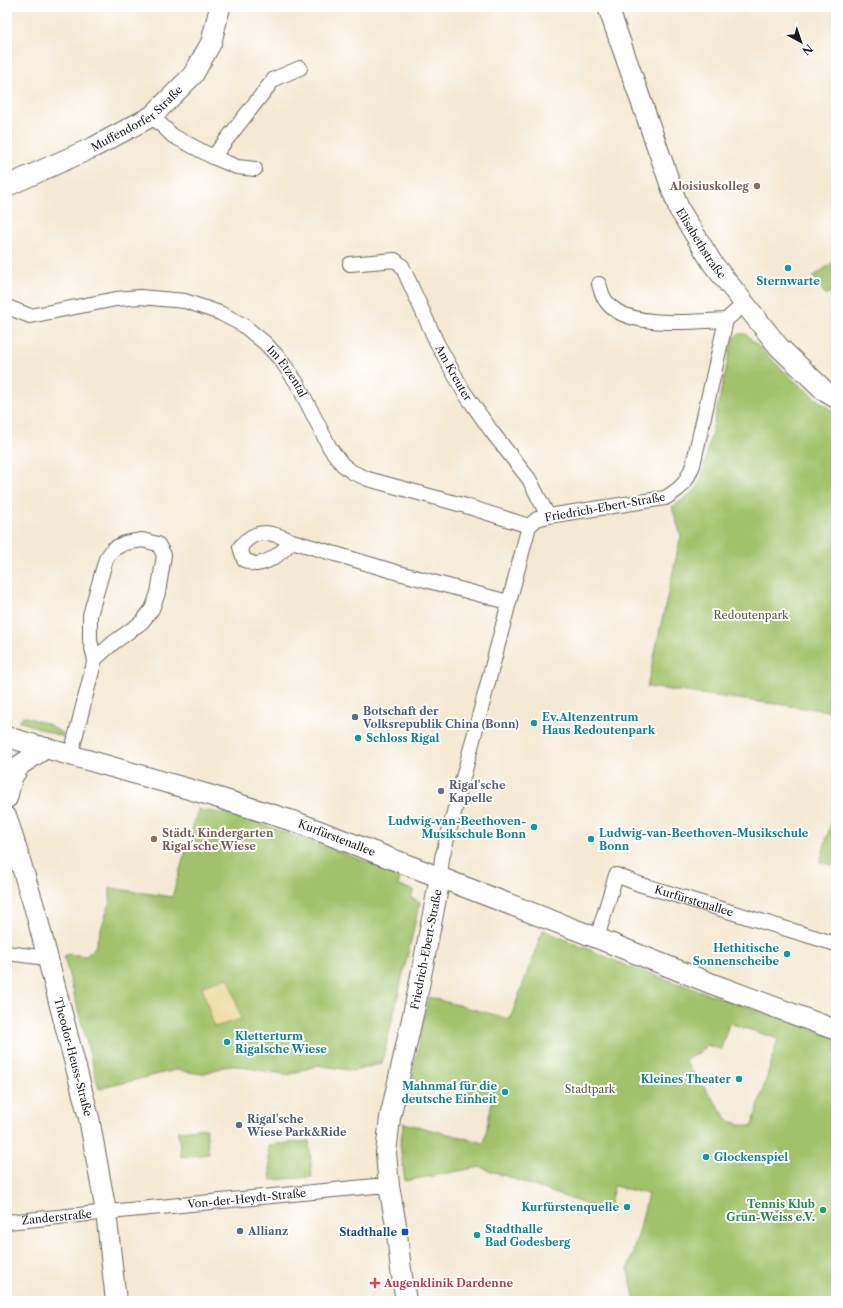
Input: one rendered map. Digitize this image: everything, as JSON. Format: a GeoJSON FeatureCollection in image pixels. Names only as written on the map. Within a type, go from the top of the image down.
{"type":"FeatureCollection","features":[{"type":"Feature","properties":{"kind":"street","name":"Muffendorfer Straße"},"geometry":{"type":"LineString","coordinates":[[7,186],[94,147],[152,116],[193,75],[211,43],[220,7]]}},
{"type":"Feature","properties":{"kind":"street","name":"Elisabethstraße"},"geometry":{"type":"LineString","coordinates":[[608,7],[679,209],[713,264],[779,347],[826,392],[836,398]]}},
{"type":"Feature","properties":{"kind":"street"},"geometry":{"type":"LineString","coordinates":[[213,157],[274,79],[300,68]]}},
{"type":"Feature","properties":{"kind":"street"},"geometry":{"type":"LineString","coordinates":[[152,116],[173,136],[213,157],[236,167],[255,170]]}},
{"type":"Feature","properties":{"kind":"street","name":"Am Kreuter"},"geometry":{"type":"LineString","coordinates":[[350,264],[395,260],[402,266],[437,343],[464,392],[492,432],[529,480],[548,516]]}},
{"type":"Feature","properties":{"kind":"street"},"geometry":{"type":"LineString","coordinates":[[599,284],[606,301],[614,309],[624,316],[641,320],[678,323],[726,320],[744,304]]}},
{"type":"Feature","properties":{"kind":"street","name":"Im Etzental"},"geometry":{"type":"LineString","coordinates":[[10,308],[30,316],[140,297],[186,301],[220,313],[242,325],[265,343],[280,359],[297,383],[330,448],[342,464],[352,472],[368,480],[466,506],[529,526]]}},
{"type":"Feature","properties":{"kind":"street","name":"Friedrich-Ebert-Straße"},"geometry":{"type":"LineString","coordinates":[[406,1301],[396,1225],[389,1186],[386,1153],[390,1118],[416,1001],[440,878],[442,858],[529,526],[537,519],[548,516],[665,498],[678,490],[688,479],[693,465],[726,320]]}},
{"type":"Feature","properties":{"kind":"street"},"geometry":{"type":"LineString","coordinates":[[71,754],[95,659],[90,641],[90,615],[106,559],[113,549],[125,543],[142,540],[158,544],[164,555],[158,593],[152,609],[142,622],[112,643],[95,659]]}},
{"type":"Feature","properties":{"kind":"street"},"geometry":{"type":"LineString","coordinates":[[292,541],[399,573],[508,602]]}},
{"type":"Feature","properties":{"kind":"street","name":"Kurfürstenallee"},"geometry":{"type":"LineString","coordinates":[[7,737],[71,754],[296,822],[710,983],[836,1030]]}},
{"type":"Feature","properties":{"kind":"street"},"geometry":{"type":"LineString","coordinates":[[7,798],[12,778],[20,765],[46,748]]}},
{"type":"Feature","properties":{"kind":"street","name":"Theodor-Heuss-Straße"},"geometry":{"type":"LineString","coordinates":[[7,818],[36,913],[89,1118],[106,1212],[116,1301]]}},
{"type":"Feature","properties":{"kind":"street","name":"Kurfürstenallee"},"geometry":{"type":"LineString","coordinates":[[597,938],[616,875],[836,944]]}},
{"type":"Feature","properties":{"kind":"street"},"geometry":{"type":"LineString","coordinates":[[7,953],[47,958]]}},
{"type":"Feature","properties":{"kind":"street","name":"Von-der-Heydt-Straße"},"geometry":{"type":"LineString","coordinates":[[106,1212],[375,1186],[389,1186]]}},
{"type":"Feature","properties":{"kind":"street","name":"Zanderstraße"},"geometry":{"type":"LineString","coordinates":[[7,1222],[106,1212]]}},
{"type":"Feature","properties":{"kind":"green space"},"geometry":{"type":"Polygon","coordinates":[[[836,260],[836,288],[826,295],[813,277],[836,260]]]}},
{"type":"Feature","properties":{"kind":"green space","name":"Redoutenpark"},"geometry":{"type":"Polygon","coordinates":[[[739,334],[746,334],[791,378],[836,413],[836,712],[647,687],[681,536],[672,507],[696,489],[702,476],[732,342],[739,334]]]}},
{"type":"Feature","properties":{"kind":"green space"},"geometry":{"type":"Polygon","coordinates":[[[23,716],[50,725],[63,734],[63,737],[19,721],[23,716]]]}},
{"type":"Feature","properties":{"kind":"green space"},"geometry":{"type":"Polygon","coordinates":[[[836,805],[836,866],[820,862],[836,805]]]}},
{"type":"Feature","properties":{"kind":"green space"},"geometry":{"type":"Polygon","coordinates":[[[198,809],[233,814],[401,874],[398,886],[414,890],[411,898],[420,902],[382,1063],[354,1071],[318,1065],[288,1075],[230,1065],[202,1074],[175,1070],[99,1089],[64,956],[69,954],[86,956],[95,947],[110,902],[110,888],[172,897],[198,809]]]}},
{"type":"Feature","properties":{"kind":"green space","name":"Stadtpark"},"geometry":{"type":"Polygon","coordinates":[[[543,930],[627,966],[836,1037],[836,1301],[635,1301],[628,1269],[648,1194],[614,1186],[608,1212],[480,1167],[405,1181],[400,1144],[404,1123],[484,1143],[492,1101],[412,1080],[428,997],[510,1019],[543,930]],[[729,1023],[721,1049],[707,1045],[700,1052],[684,1060],[729,1121],[752,1127],[778,1039],[729,1023]]]}},
{"type":"Feature","properties":{"kind":"green space"},"geometry":{"type":"Polygon","coordinates":[[[206,1128],[209,1154],[181,1157],[178,1131],[206,1128]]]}},
{"type":"Feature","properties":{"kind":"green space"},"geometry":{"type":"Polygon","coordinates":[[[309,1141],[312,1177],[271,1180],[268,1145],[309,1141]]]}},
{"type":"Feature","properties":{"kind":"sand"},"geometry":{"type":"Polygon","coordinates":[[[229,978],[241,1019],[214,1027],[202,986],[229,978]]]}},
{"type":"Feature","properties":{"kind":"place","name":"Aloisiuskolleg"},"geometry":{"type":"Point","coordinates":[757,186]}},
{"type":"Feature","properties":{"kind":"place","name":"Sternwarte"},"geometry":{"type":"Point","coordinates":[788,268]}},
{"type":"Feature","properties":{"kind":"place","name":"Botschaft der Volksrepublik China (Bonn)"},"geometry":{"type":"Point","coordinates":[355,717]}},
{"type":"Feature","properties":{"kind":"place","name":"Ev.Altenzentrum Haus Redoutenpark"},"geometry":{"type":"Point","coordinates":[534,723]}},
{"type":"Feature","properties":{"kind":"place","name":"Schloss Rigal"},"geometry":{"type":"Point","coordinates":[358,738]}},
{"type":"Feature","properties":{"kind":"place","name":"Rigal'sche Kapelle"},"geometry":{"type":"Point","coordinates":[441,791]}},
{"type":"Feature","properties":{"kind":"place","name":"Ludwig-van-Beethoven- Musikschule Bonn"},"geometry":{"type":"Point","coordinates":[534,827]}},
{"type":"Feature","properties":{"kind":"place","name":"Städt. Kindergarten Rigal´sche Wiese"},"geometry":{"type":"Point","coordinates":[154,839]}},
{"type":"Feature","properties":{"kind":"place","name":"Ludwig-van-Beethoven-Musikschule Bonn"},"geometry":{"type":"Point","coordinates":[591,839]}},
{"type":"Feature","properties":{"kind":"place","name":"Hethitische Sonnenscheibe"},"geometry":{"type":"Point","coordinates":[787,954]}},
{"type":"Feature","properties":{"kind":"place","name":"Kletterturm Rigalsche Wiese"},"geometry":{"type":"Point","coordinates":[227,1042]}},
{"type":"Feature","properties":{"kind":"place","name":"Kleines Theater"},"geometry":{"type":"Point","coordinates":[739,1079]}},
{"type":"Feature","properties":{"kind":"place","name":"Mahnmal für die deutsche Einheit"},"geometry":{"type":"Point","coordinates":[505,1092]}},
{"type":"Feature","properties":{"kind":"place","name":"Rigal'sche Wiese Park&Ride"},"geometry":{"type":"Point","coordinates":[239,1125]}},
{"type":"Feature","properties":{"kind":"place","name":"Glockenspiel"},"geometry":{"type":"Point","coordinates":[706,1157]}},
{"type":"Feature","properties":{"kind":"place","name":"Kurfürstenquelle"},"geometry":{"type":"Point","coordinates":[627,1207]}},
{"type":"Feature","properties":{"kind":"place","name":"Tennis Klub Grün-Weiss e.V."},"geometry":{"type":"Point","coordinates":[823,1210]}},
{"type":"Feature","properties":{"kind":"place","name":"Allianz"},"geometry":{"type":"Point","coordinates":[240,1231]}},
{"type":"Feature","properties":{"kind":"place","name":"Stadthalle"},"geometry":{"type":"Point","coordinates":[405,1232]}},
{"type":"Feature","properties":{"kind":"place","name":"Stadthalle Bad Godesberg"},"geometry":{"type":"Point","coordinates":[477,1235]}},
{"type":"Feature","properties":{"kind":"place","name":"Augenklinik Dardenne"},"geometry":{"type":"Point","coordinates":[375,1283]}}]}
